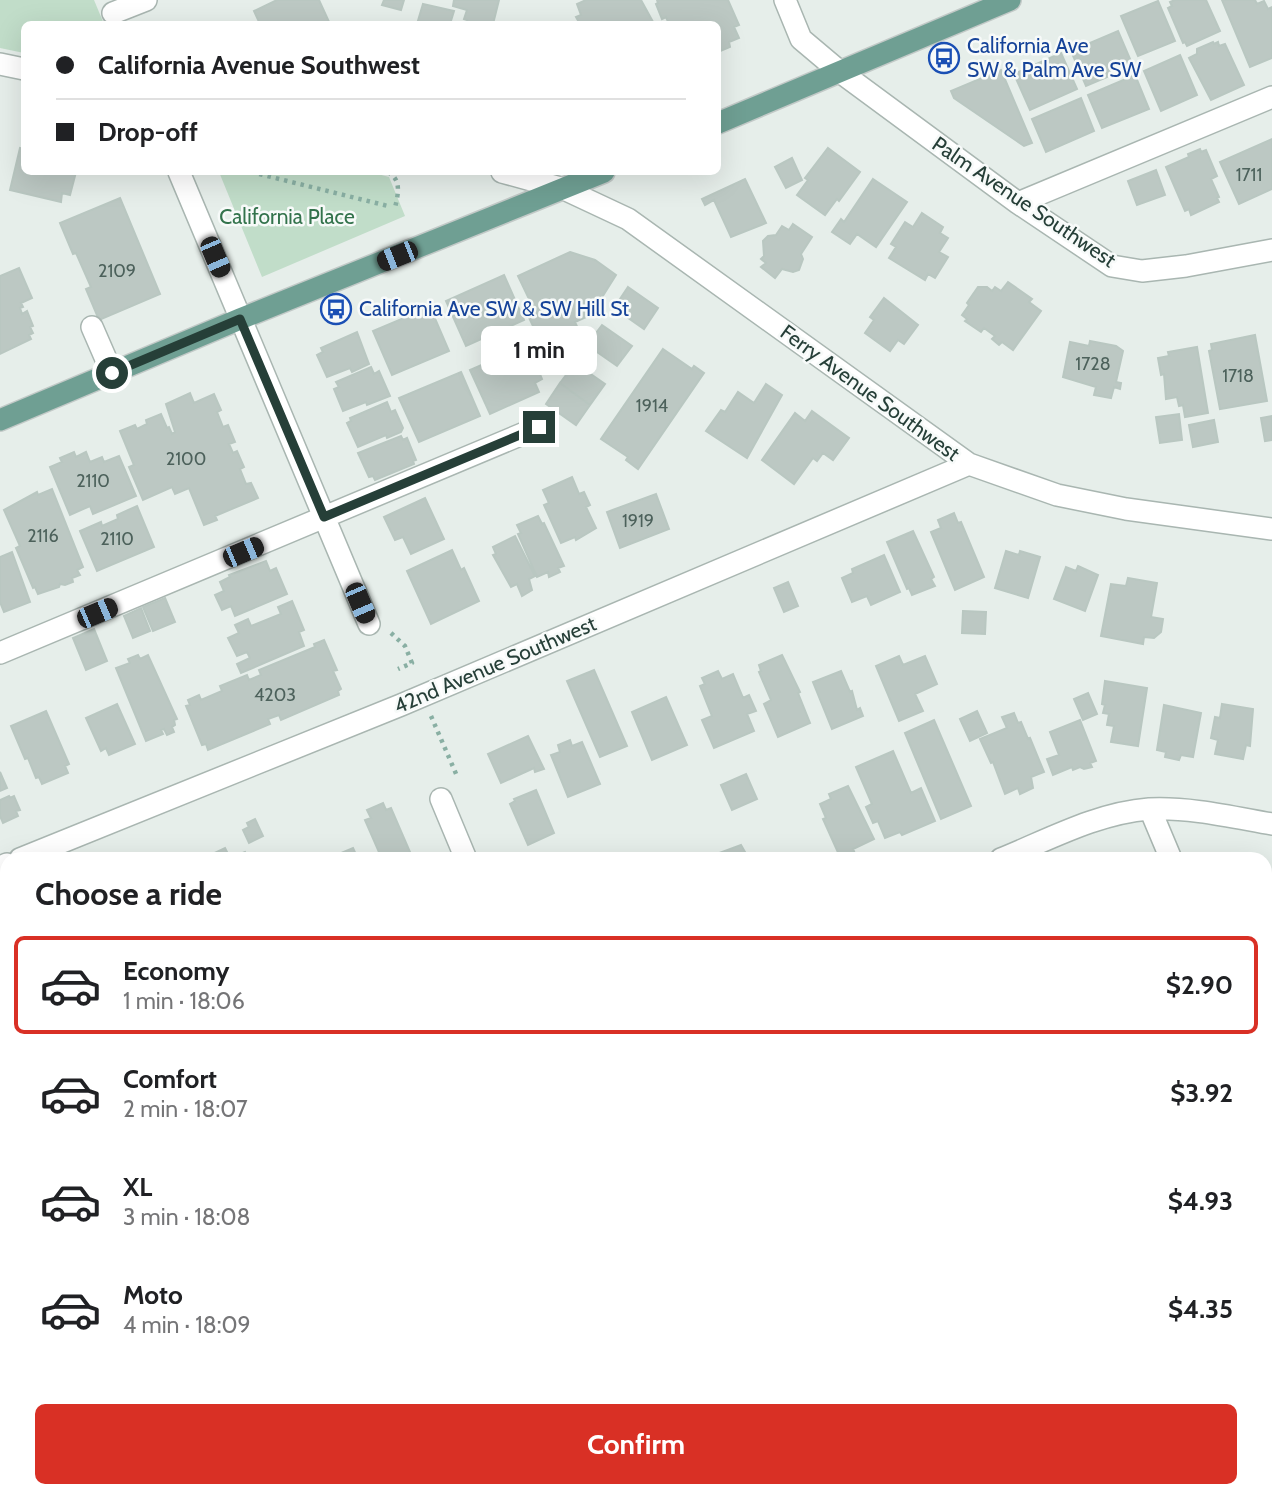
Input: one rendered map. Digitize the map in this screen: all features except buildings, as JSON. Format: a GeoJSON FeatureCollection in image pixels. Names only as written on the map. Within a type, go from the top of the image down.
{"type":"FeatureCollection","features":[{"type":"Feature","properties":{"kind":"main road"},"geometry":{"type":"LineString","coordinates":[[721,122],[1010,0]]}},
{"type":"Feature","properties":{"kind":"main road"},"geometry":{"type":"LineString","coordinates":[[0,419],[597,175]]}},
{"type":"Feature","properties":{"kind":"street"},"geometry":{"type":"LineString","coordinates":[[113,13],[146,0]]}},
{"type":"Feature","properties":{"kind":"street","name":"Palm Avenue Southwest"},"geometry":{"type":"LineString","coordinates":[[785,0],[801,39],[878,103],[1112,266],[1142,271],[1272,250]]}},
{"type":"Feature","properties":{"kind":"street"},"geometry":{"type":"LineString","coordinates":[[0,64],[21,68]]}},
{"type":"Feature","properties":{"kind":"street"},"geometry":{"type":"LineString","coordinates":[[1018,203],[1272,97]]}},
{"type":"Feature","properties":{"kind":"street"},"geometry":{"type":"LineString","coordinates":[[180,175],[324,517],[378,627]]}},
{"type":"Feature","properties":{"kind":"street","name":"Ferry Avenue Southwest"},"geometry":{"type":"LineString","coordinates":[[513,175],[564,189],[628,219],[969,464],[1057,495],[1126,509],[1272,529]]}},
{"type":"Feature","properties":{"kind":"street"},"geometry":{"type":"LineString","coordinates":[[92,327],[112,373]]}},
{"type":"Feature","properties":{"kind":"street"},"geometry":{"type":"LineString","coordinates":[[0,653],[539,427]]}},
{"type":"Feature","properties":{"kind":"street","name":"42nd Avenue Southwest"},"geometry":{"type":"LineString","coordinates":[[37,852],[401,705],[969,464]]}},
{"type":"Feature","properties":{"kind":"street"},"geometry":{"type":"LineString","coordinates":[[442,799],[463,852]]}},
{"type":"Feature","properties":{"kind":"street"},"geometry":{"type":"LineString","coordinates":[[1018,852],[1099,819],[1150,809],[1184,810],[1272,824]]}},
{"type":"Feature","properties":{"kind":"street"},"geometry":{"type":"LineString","coordinates":[[1150,809],[1168,852]]}},
{"type":"Feature","properties":{"kind":"path"},"geometry":{"type":"LineString","coordinates":[[263,175],[392,208],[399,191],[393,175]]}},
{"type":"Feature","properties":{"kind":"path"},"geometry":{"type":"LineString","coordinates":[[378,627],[405,646],[412,663],[398,670]]}},
{"type":"Feature","properties":{"kind":"path"},"geometry":{"type":"LineString","coordinates":[[430,715],[457,776]]}},
{"type":"Feature","properties":{"kind":"green space"},"geometry":{"type":"Polygon","coordinates":[[[0,0],[94,0],[103,21],[21,21],[21,52],[0,48],[0,0]]]}},
{"type":"Feature","properties":{"kind":"green space","name":"California Place"},"geometry":{"type":"Polygon","coordinates":[[[220,175],[389,177],[405,216],[262,277],[220,175]]]}},
{"type":"Feature","properties":{"kind":"place","name":"California Ave SW & Palm Ave SW"},"geometry":{"type":"Point","coordinates":[944,58]}},
{"type":"Feature","properties":{"kind":"place","name":"California Ave SW & SW Hill St"},"geometry":{"type":"Point","coordinates":[336,309]}},
{"type":"Feature","properties":{"kind":"route"},"geometry":{"type":"LineString","coordinates":[[112,373],[240,319],[324,517],[539,427]]}}]}
